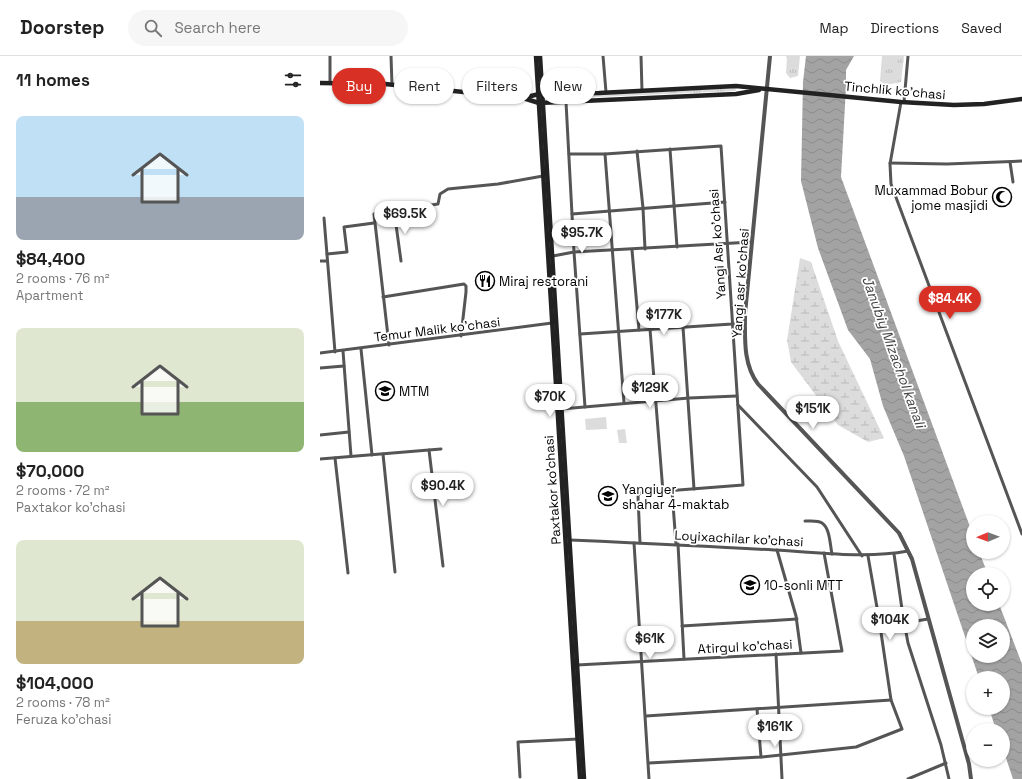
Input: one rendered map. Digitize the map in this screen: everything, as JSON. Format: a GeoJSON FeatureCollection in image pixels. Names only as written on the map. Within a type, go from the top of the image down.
{"type":"FeatureCollection","features":[{"type":"Feature","properties":{"kind":"main road","name":"Paxtakor ko'chasi"},"geometry":{"type":"LineString","coordinates":[[536,56],[540,86]]}},
{"type":"Feature","properties":{"kind":"main road","name":"Paxtakor ko'chasi"},"geometry":{"type":"LineString","coordinates":[[540,56],[540,68]]}},
{"type":"Feature","properties":{"kind":"main road","name":"Tinchlik ko'chasi"},"geometry":{"type":"LineString","coordinates":[[320,83],[392,85],[462,92]]}},
{"type":"Feature","properties":{"kind":"main road","name":"Tinchlik ko'chasi"},"geometry":{"type":"LineString","coordinates":[[596,92],[736,86],[779,89],[856,98],[954,105],[984,104],[1022,99]]}},
{"type":"Feature","properties":{"kind":"main road","name":"Tinchlik ko'chasi"},"geometry":{"type":"LineString","coordinates":[[596,101],[736,94],[767,88]]}},
{"type":"Feature","properties":{"kind":"main road","name":"Paxtakor ko'chasi"},"geometry":{"type":"LineString","coordinates":[[541,104],[543,176],[570,540],[584,779]]}},
{"type":"Feature","properties":{"kind":"main road","name":"Paxtakor ko'chasi"},"geometry":{"type":"LineString","coordinates":[[541,104],[553,256],[554,323],[580,779]]}},
{"type":"Feature","properties":{"kind":"street"},"geometry":{"type":"LineString","coordinates":[[330,56],[330,83]]}},
{"type":"Feature","properties":{"kind":"street"},"geometry":{"type":"LineString","coordinates":[[391,56],[392,85]]}},
{"type":"Feature","properties":{"kind":"street"},"geometry":{"type":"LineString","coordinates":[[603,56],[606,92]]}},
{"type":"Feature","properties":{"kind":"street"},"geometry":{"type":"LineString","coordinates":[[641,56],[642,91]]}},
{"type":"Feature","properties":{"kind":"street","name":"Yangi asr ko'chasi"},"geometry":{"type":"LineString","coordinates":[[770,56],[745,321],[745,344],[748,367],[758,384],[899,533],[912,560],[969,764],[971,779]]}},
{"type":"Feature","properties":{"kind":"street"},"geometry":{"type":"LineString","coordinates":[[908,56],[903,102],[890,163],[891,184],[1022,534]]}},
{"type":"Feature","properties":{"kind":"street"},"geometry":{"type":"LineString","coordinates":[[566,104],[574,252],[585,406]]}},
{"type":"Feature","properties":{"kind":"street","name":"Yangi Asr ko'chasi"},"geometry":{"type":"LineString","coordinates":[[670,149],[721,146],[728,243],[742,485],[694,489]]}},
{"type":"Feature","properties":{"kind":"street"},"geometry":{"type":"LineString","coordinates":[[569,154],[604,154],[670,149],[677,246]]}},
{"type":"Feature","properties":{"kind":"street"},"geometry":{"type":"LineString","coordinates":[[637,151],[643,208],[645,249]]}},
{"type":"Feature","properties":{"kind":"street"},"geometry":{"type":"LineString","coordinates":[[604,154],[624,403]]}},
{"type":"Feature","properties":{"kind":"street"},"geometry":{"type":"LineString","coordinates":[[890,163],[947,164],[1022,161]]}},
{"type":"Feature","properties":{"kind":"street"},"geometry":{"type":"LineString","coordinates":[[1010,162],[1013,182]]}},
{"type":"Feature","properties":{"kind":"street"},"geometry":{"type":"LineString","coordinates":[[389,345],[374,214],[438,204],[440,194],[448,189],[498,184],[543,176]]}},
{"type":"Feature","properties":{"kind":"street"},"geometry":{"type":"LineString","coordinates":[[572,214],[724,202]]}},
{"type":"Feature","properties":{"kind":"street"},"geometry":{"type":"LineString","coordinates":[[394,210],[401,261]]}},
{"type":"Feature","properties":{"kind":"street"},"geometry":{"type":"LineString","coordinates":[[324,218],[336,352]]}},
{"type":"Feature","properties":{"kind":"street"},"geometry":{"type":"LineString","coordinates":[[327,254],[347,252],[344,227],[374,223]]}},
{"type":"Feature","properties":{"kind":"street"},"geometry":{"type":"LineString","coordinates":[[553,256],[574,252],[632,250],[752,242]]}},
{"type":"Feature","properties":{"kind":"street"},"geometry":{"type":"LineString","coordinates":[[632,250],[639,330]]}},
{"type":"Feature","properties":{"kind":"street"},"geometry":{"type":"LineString","coordinates":[[320,261],[327,260]]}},
{"type":"Feature","properties":{"kind":"street"},"geometry":{"type":"LineString","coordinates":[[383,297],[464,284],[466,286],[466,292],[461,336]]}},
{"type":"Feature","properties":{"kind":"street"},"geometry":{"type":"LineString","coordinates":[[580,334],[732,324],[745,321]]}},
{"type":"Feature","properties":{"kind":"street","name":"Temur Malik ko'chasi"},"geometry":{"type":"LineString","coordinates":[[320,353],[361,349],[554,323]]}},
{"type":"Feature","properties":{"kind":"street"},"geometry":{"type":"LineString","coordinates":[[640,543],[638,494],[694,489],[683,327]]}},
{"type":"Feature","properties":{"kind":"street"},"geometry":{"type":"LineString","coordinates":[[650,329],[663,492]]}},
{"type":"Feature","properties":{"kind":"street"},"geometry":{"type":"LineString","coordinates":[[361,349],[372,455]]}},
{"type":"Feature","properties":{"kind":"street"},"geometry":{"type":"LineString","coordinates":[[342,351],[351,456]]}},
{"type":"Feature","properties":{"kind":"street"},"geometry":{"type":"LineString","coordinates":[[320,368],[344,366]]}},
{"type":"Feature","properties":{"kind":"street"},"geometry":{"type":"LineString","coordinates":[[561,408],[689,398],[737,396]]}},
{"type":"Feature","properties":{"kind":"street"},"geometry":{"type":"LineString","coordinates":[[738,405],[817,487],[863,556]]}},
{"type":"Feature","properties":{"kind":"street"},"geometry":{"type":"LineString","coordinates":[[320,435],[349,432]]}},
{"type":"Feature","properties":{"kind":"street"},"geometry":{"type":"LineString","coordinates":[[320,459],[441,449]]}},
{"type":"Feature","properties":{"kind":"street"},"geometry":{"type":"LineString","coordinates":[[429,450],[443,566]]}},
{"type":"Feature","properties":{"kind":"street"},"geometry":{"type":"LineString","coordinates":[[383,454],[395,572]]}},
{"type":"Feature","properties":{"kind":"street"},"geometry":{"type":"LineString","coordinates":[[335,458],[348,573]]}},
{"type":"Feature","properties":{"kind":"street"},"geometry":{"type":"LineString","coordinates":[[672,491],[677,544],[684,659]]}},
{"type":"Feature","properties":{"kind":"street"},"geometry":{"type":"LineString","coordinates":[[805,521],[823,523],[827,529],[832,554]]}},
{"type":"Feature","properties":{"kind":"street","name":"Loyixachilar ko'chasi"},"geometry":{"type":"LineString","coordinates":[[570,540],[677,544],[863,556],[894,554],[908,551]]}},
{"type":"Feature","properties":{"kind":"street"},"geometry":{"type":"LineString","coordinates":[[634,543],[649,779]]}},
{"type":"Feature","properties":{"kind":"street"},"geometry":{"type":"LineString","coordinates":[[777,550],[796,619],[801,653]]}},
{"type":"Feature","properties":{"kind":"street","name":"Atirgul ko'chasi"},"geometry":{"type":"LineString","coordinates":[[577,665],[842,651],[824,553]]}},
{"type":"Feature","properties":{"kind":"street"},"geometry":{"type":"LineString","coordinates":[[894,554],[908,643],[946,763],[949,779]]}},
{"type":"Feature","properties":{"kind":"street"},"geometry":{"type":"LineString","coordinates":[[649,762],[761,757],[856,746],[902,728],[890,700],[879,619],[868,556]]}},
{"type":"Feature","properties":{"kind":"street"},"geometry":{"type":"LineString","coordinates":[[682,626],[796,619]]}},
{"type":"Feature","properties":{"kind":"street"},"geometry":{"type":"LineString","coordinates":[[904,623],[928,619]]}},
{"type":"Feature","properties":{"kind":"street"},"geometry":{"type":"LineString","coordinates":[[776,654],[782,779]]}},
{"type":"Feature","properties":{"kind":"street"},"geometry":{"type":"LineString","coordinates":[[646,716],[890,700]]}},
{"type":"Feature","properties":{"kind":"street"},"geometry":{"type":"LineString","coordinates":[[757,709],[761,757]]}},
{"type":"Feature","properties":{"kind":"street"},"geometry":{"type":"LineString","coordinates":[[520,777],[518,742],[578,739]]}},
{"type":"Feature","properties":{"kind":"street"},"geometry":{"type":"LineString","coordinates":[[908,779],[946,763]]}},
{"type":"Feature","properties":{"kind":"green space"},"geometry":{"type":"Polygon","coordinates":[[[786,56],[800,56],[798,76],[790,78],[786,73],[786,56]]]}},
{"type":"Feature","properties":{"kind":"green space"},"geometry":{"type":"Polygon","coordinates":[[[882,56],[904,56],[901,82],[886,85],[880,81],[882,56]]]}},
{"type":"Feature","properties":{"kind":"green space"},"geometry":{"type":"Polygon","coordinates":[[[735,88],[736,91],[596,97],[596,95],[735,88]]]}},
{"type":"Feature","properties":{"kind":"green space"},"geometry":{"type":"Polygon","coordinates":[[[800,258],[811,262],[838,341],[884,438],[868,442],[838,425],[791,362],[787,340],[800,258]]]}},
{"type":"Feature","properties":{"kind":"green space"},"geometry":{"type":"Polygon","coordinates":[[[606,417],[607,429],[586,430],[585,419],[606,417]]]}},
{"type":"Feature","properties":{"kind":"green space"},"geometry":{"type":"Polygon","coordinates":[[[625,429],[627,443],[619,443],[617,430],[625,429]]]}},
{"type":"Feature","properties":{"kind":"water","name":"Janubiy Mizachol kanali"},"geometry":{"type":"Polygon","coordinates":[[[806,56],[854,56],[846,70],[841,177],[966,516],[966,559],[982,559],[985,567],[966,567],[966,611],[1002,611],[1005,619],[966,619],[966,640],[904,456],[883,406],[870,359],[848,330],[818,248],[801,181],[803,82],[806,56]]]}},
{"type":"Feature","properties":{"kind":"water"},"geometry":{"type":"Polygon","coordinates":[[[1010,633],[1022,664],[1022,779],[1013,779],[1009,767],[1010,723],[994,723],[991,715],[1010,715],[1010,671],[977,671],[974,663],[1010,663],[1010,633]]]}},
{"type":"Feature","properties":{"kind":"place","name":"Muxammad Bobur jome masjidi"},"geometry":{"type":"Point","coordinates":[1002,197]}},
{"type":"Feature","properties":{"kind":"place","name":"Miraj restorani"},"geometry":{"type":"Point","coordinates":[485,281]}},
{"type":"Feature","properties":{"kind":"place","name":"MTM"},"geometry":{"type":"Point","coordinates":[385,391]}},
{"type":"Feature","properties":{"kind":"place","name":"Yangiyer shahar 4-maktab"},"geometry":{"type":"Point","coordinates":[608,496]}},
{"type":"Feature","properties":{"kind":"place","name":"10-sonli MTT"},"geometry":{"type":"Point","coordinates":[750,585]}}]}
